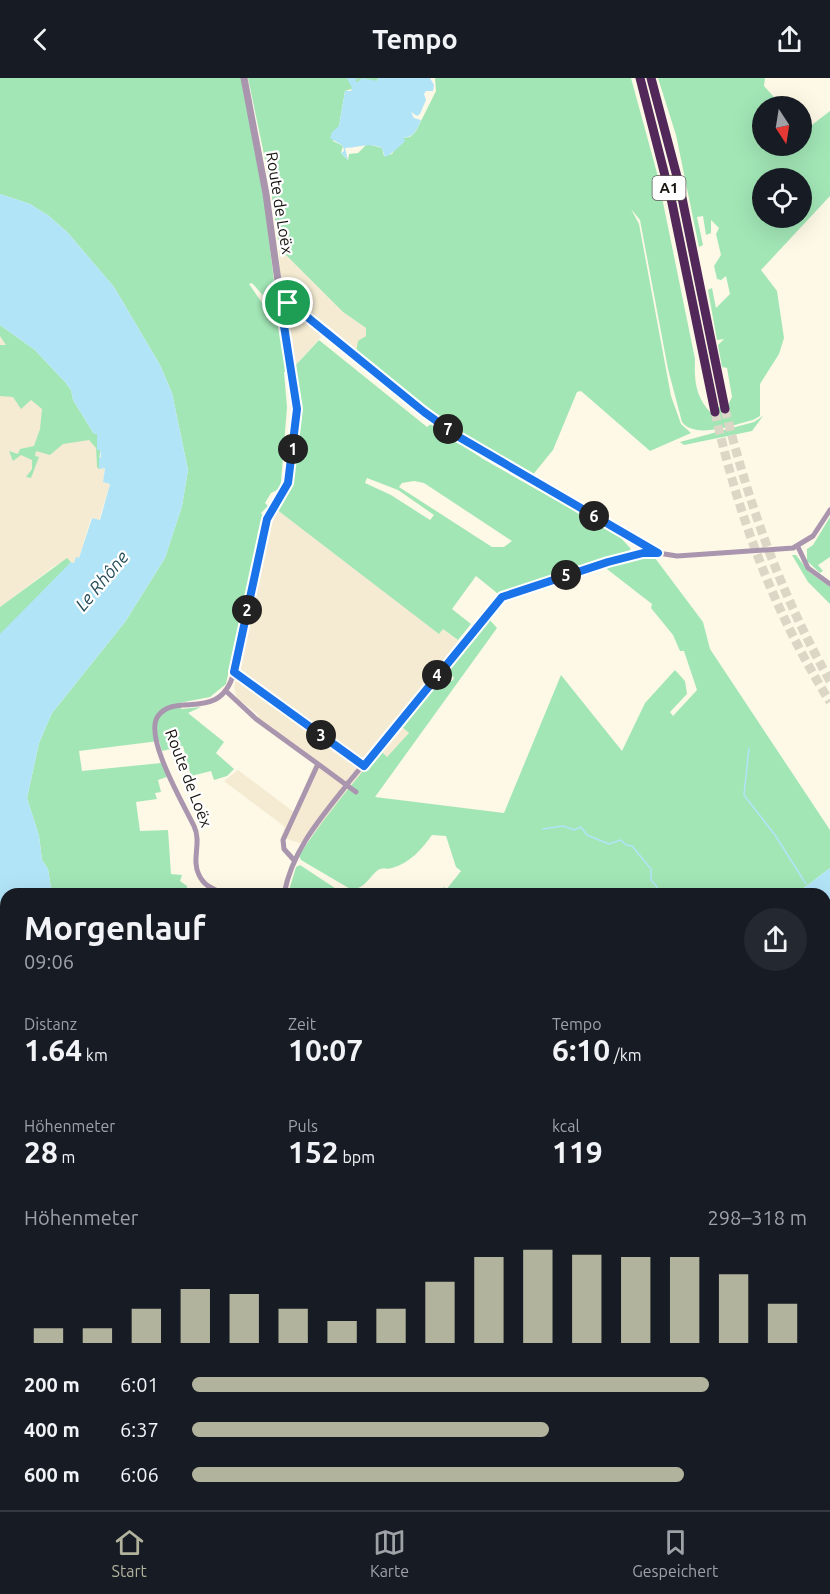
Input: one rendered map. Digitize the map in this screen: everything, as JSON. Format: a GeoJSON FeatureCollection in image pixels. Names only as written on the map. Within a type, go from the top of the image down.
{"type":"FeatureCollection","features":[{"type":"Feature","properties":{"kind":"highway","name":"A1"},"geometry":{"type":"LineString","coordinates":[[640,78],[672,203],[720,410],[680,188],[651,78]]}},
{"type":"Feature","properties":{"kind":"street","name":"Route de Loëx"},"geometry":{"type":"LineString","coordinates":[[213,888],[199,875],[196,861],[197,834],[171,780],[154,729],[158,715],[164,711],[203,703],[227,692],[234,672],[266,525],[288,483],[297,409],[266,194],[244,78]]}},
{"type":"Feature","properties":{"kind":"street"},"geometry":{"type":"LineString","coordinates":[[279,294],[409,401],[459,437],[658,553]]}},
{"type":"Feature","properties":{"kind":"street"},"geometry":{"type":"LineString","coordinates":[[286,888],[294,859],[314,827],[502,597],[630,556],[658,553],[677,556],[798,547],[813,536],[830,510]]}},
{"type":"Feature","properties":{"kind":"street"},"geometry":{"type":"LineString","coordinates":[[630,556],[636,551],[634,539]]}},
{"type":"Feature","properties":{"kind":"street"},"geometry":{"type":"LineString","coordinates":[[798,547],[808,568],[830,584]]}},
{"type":"Feature","properties":{"kind":"street"},"geometry":{"type":"LineString","coordinates":[[234,672],[364,766]]}},
{"type":"Feature","properties":{"kind":"street"},"geometry":{"type":"LineString","coordinates":[[227,692],[256,719],[356,792]]}},
{"type":"Feature","properties":{"kind":"street"},"geometry":{"type":"LineString","coordinates":[[294,859],[284,849],[283,840],[318,764]]}},
{"type":"Feature","properties":{"kind":"shaded area"},"geometry":{"type":"Polygon","coordinates":[[[279,248],[343,312],[366,328],[366,336],[356,353],[327,330],[293,368],[281,330],[267,311],[281,304],[279,248]]]}},
{"type":"Feature","properties":{"kind":"shaded area"},"geometry":{"type":"Polygon","coordinates":[[[0,336],[96,448],[97,467],[105,467],[103,482],[110,484],[99,520],[91,518],[79,558],[74,563],[67,559],[53,567],[0,607],[0,336]]]}},
{"type":"Feature","properties":{"kind":"shaded area"},"geometry":{"type":"Polygon","coordinates":[[[276,509],[439,633],[443,629],[463,644],[398,724],[409,733],[387,757],[380,751],[305,845],[281,837],[285,827],[224,781],[238,770],[294,812],[315,762],[256,719],[259,715],[237,698],[234,688],[270,518],[276,509]]]}},
{"type":"Feature","properties":{"kind":"green space"},"geometry":{"type":"Polygon","coordinates":[[[0,78],[241,78],[265,206],[277,306],[273,307],[252,283],[249,284],[281,330],[288,371],[284,372],[287,407],[281,482],[279,489],[271,493],[265,503],[268,506],[261,513],[265,518],[257,539],[226,684],[210,697],[179,703],[181,709],[201,707],[188,713],[224,742],[216,753],[234,769],[227,776],[214,780],[211,771],[191,776],[183,746],[162,751],[159,741],[79,751],[82,771],[161,763],[167,777],[158,780],[161,792],[155,793],[157,799],[136,802],[140,831],[168,830],[171,874],[182,875],[180,881],[187,888],[51,888],[48,869],[42,860],[39,836],[27,798],[39,743],[52,713],[125,622],[165,558],[182,506],[188,470],[172,393],[160,365],[114,287],[68,233],[49,216],[30,204],[0,194],[0,78]]]}},
{"type":"Feature","properties":{"kind":"green space"},"geometry":{"type":"Polygon","coordinates":[[[248,78],[378,78],[377,81],[345,91],[339,126],[333,141],[343,146],[341,153],[348,160],[349,154],[358,153],[367,144],[382,148],[384,156],[392,154],[397,146],[403,143],[403,138],[410,137],[416,131],[436,91],[435,78],[631,78],[657,173],[695,359],[697,389],[711,413],[719,407],[726,409],[732,397],[727,368],[722,367],[718,345],[724,339],[717,340],[708,290],[712,288],[716,308],[730,294],[726,276],[721,280],[717,279],[714,266],[721,255],[716,234],[719,228],[711,220],[711,233],[706,235],[703,216],[697,217],[703,245],[699,247],[676,135],[658,78],[765,78],[764,86],[773,96],[752,96],[752,156],[812,156],[812,125],[830,111],[830,196],[812,215],[812,168],[752,168],[752,228],[800,228],[761,270],[777,291],[784,338],[779,354],[760,384],[760,416],[753,420],[706,430],[696,430],[682,422],[668,369],[640,220],[631,209],[639,224],[671,396],[681,424],[691,433],[650,451],[581,391],[577,392],[553,450],[531,477],[429,413],[356,353],[358,341],[366,336],[366,328],[343,312],[279,248],[270,183],[248,78]]]}},
{"type":"Feature","properties":{"kind":"green space"},"geometry":{"type":"Polygon","coordinates":[[[0,325],[35,350],[71,390],[73,400],[94,434],[97,434],[97,450],[100,450],[99,469],[96,448],[89,440],[63,444],[50,455],[36,451],[35,456],[39,457],[31,478],[26,477],[32,469],[32,460],[21,455],[13,461],[9,451],[18,454],[20,449],[34,446],[40,429],[42,409],[31,400],[21,409],[13,397],[0,396],[0,345],[6,345],[0,336],[0,325]]]}},
{"type":"Feature","properties":{"kind":"green space"},"geometry":{"type":"Polygon","coordinates":[[[319,340],[427,427],[431,424],[483,459],[619,536],[631,549],[625,554],[505,592],[497,593],[476,576],[452,609],[471,624],[458,640],[443,629],[439,634],[276,509],[286,494],[297,459],[299,423],[293,368],[319,340]],[[367,478],[365,483],[391,495],[430,520],[434,515],[398,490],[367,478]],[[414,481],[402,483],[399,487],[492,547],[504,547],[512,541],[424,483],[414,481]]]}},
{"type":"Feature","properties":{"kind":"green space"},"geometry":{"type":"Polygon","coordinates":[[[763,416],[752,431],[684,445],[680,442],[754,422],[763,416]]]}},
{"type":"Feature","properties":{"kind":"green space"},"geometry":{"type":"Polygon","coordinates":[[[830,517],[830,557],[818,565],[823,571],[820,573],[807,561],[807,549],[813,545],[830,517]]]}},
{"type":"Feature","properties":{"kind":"green space"},"geometry":{"type":"Polygon","coordinates":[[[792,555],[796,555],[809,572],[830,587],[830,604],[808,582],[792,555]]]}},
{"type":"Feature","properties":{"kind":"green space"},"geometry":{"type":"Polygon","coordinates":[[[644,557],[655,558],[703,622],[710,649],[830,830],[830,868],[804,888],[448,888],[461,871],[456,867],[446,836],[432,835],[410,859],[398,866],[378,870],[358,888],[349,888],[301,860],[299,856],[318,828],[380,750],[387,757],[409,733],[401,726],[440,679],[452,681],[454,678],[447,670],[489,619],[497,628],[375,797],[504,813],[561,675],[622,751],[645,703],[675,670],[685,681],[687,694],[670,712],[673,716],[697,690],[684,651],[680,651],[673,635],[651,608],[652,604],[603,566],[644,557]]]}},
{"type":"Feature","properties":{"kind":"green space"},"geometry":{"type":"Polygon","coordinates":[[[67,558],[71,562],[0,643],[0,607],[67,558]]]}},
{"type":"Feature","properties":{"kind":"green space"},"geometry":{"type":"Polygon","coordinates":[[[300,865],[335,888],[290,888],[296,867],[300,865]]]}},
{"type":"Feature","properties":{"kind":"water"},"geometry":{"type":"Polygon","coordinates":[[[347,78],[357,78],[355,81],[358,82],[362,78],[377,81],[378,78],[430,78],[434,85],[433,91],[426,91],[424,94],[426,100],[420,114],[417,116],[411,112],[414,118],[421,120],[416,130],[412,135],[403,138],[405,141],[385,157],[382,148],[368,145],[345,148],[348,160],[341,153],[344,151],[343,146],[330,138],[332,132],[339,126],[345,91],[351,91],[352,88],[347,78]]]}},
{"type":"Feature","properties":{"kind":"water","name":"Le Rhône"},"geometry":{"type":"Polygon","coordinates":[[[0,194],[30,204],[49,216],[68,233],[114,287],[160,365],[172,393],[188,470],[182,506],[165,558],[125,622],[52,713],[39,743],[27,798],[39,836],[42,860],[48,869],[51,888],[0,888],[0,634],[71,562],[74,563],[76,557],[79,558],[92,518],[100,520],[110,484],[103,482],[105,468],[99,469],[99,458],[101,457],[100,450],[97,450],[97,434],[94,434],[73,400],[71,390],[35,350],[0,325],[0,194]]]}},
{"type":"Feature","properties":{"kind":"water"},"geometry":{"type":"Polygon","coordinates":[[[830,868],[830,888],[804,888],[830,868]]]}},
{"type":"Feature","properties":{"kind":"waterway"},"geometry":{"type":"LineString","coordinates":[[749,748],[744,795],[775,835],[806,884]]}},
{"type":"Feature","properties":{"kind":"waterway"},"geometry":{"type":"LineString","coordinates":[[543,829],[563,826],[574,830],[581,827],[587,835],[609,844],[621,840],[626,845],[632,846],[651,869],[651,880],[657,888]]}},
{"type":"Feature","properties":{"kind":"tunnel"},"geometry":{"type":"LineString","coordinates":[[725,409],[734,445],[768,549],[796,616],[830,681]]}},
{"type":"Feature","properties":{"kind":"tunnel"},"geometry":{"type":"LineString","coordinates":[[715,412],[735,489],[760,562],[792,633],[830,702]]}},
{"type":"Feature","properties":{"kind":"route"},"geometry":{"type":"LineString","coordinates":[[279,294],[288,303],[424,412],[459,437],[658,553],[643,553],[608,562],[510,592],[502,597],[364,766],[234,672],[267,519],[285,491],[290,471],[297,409],[279,294]]}}]}
